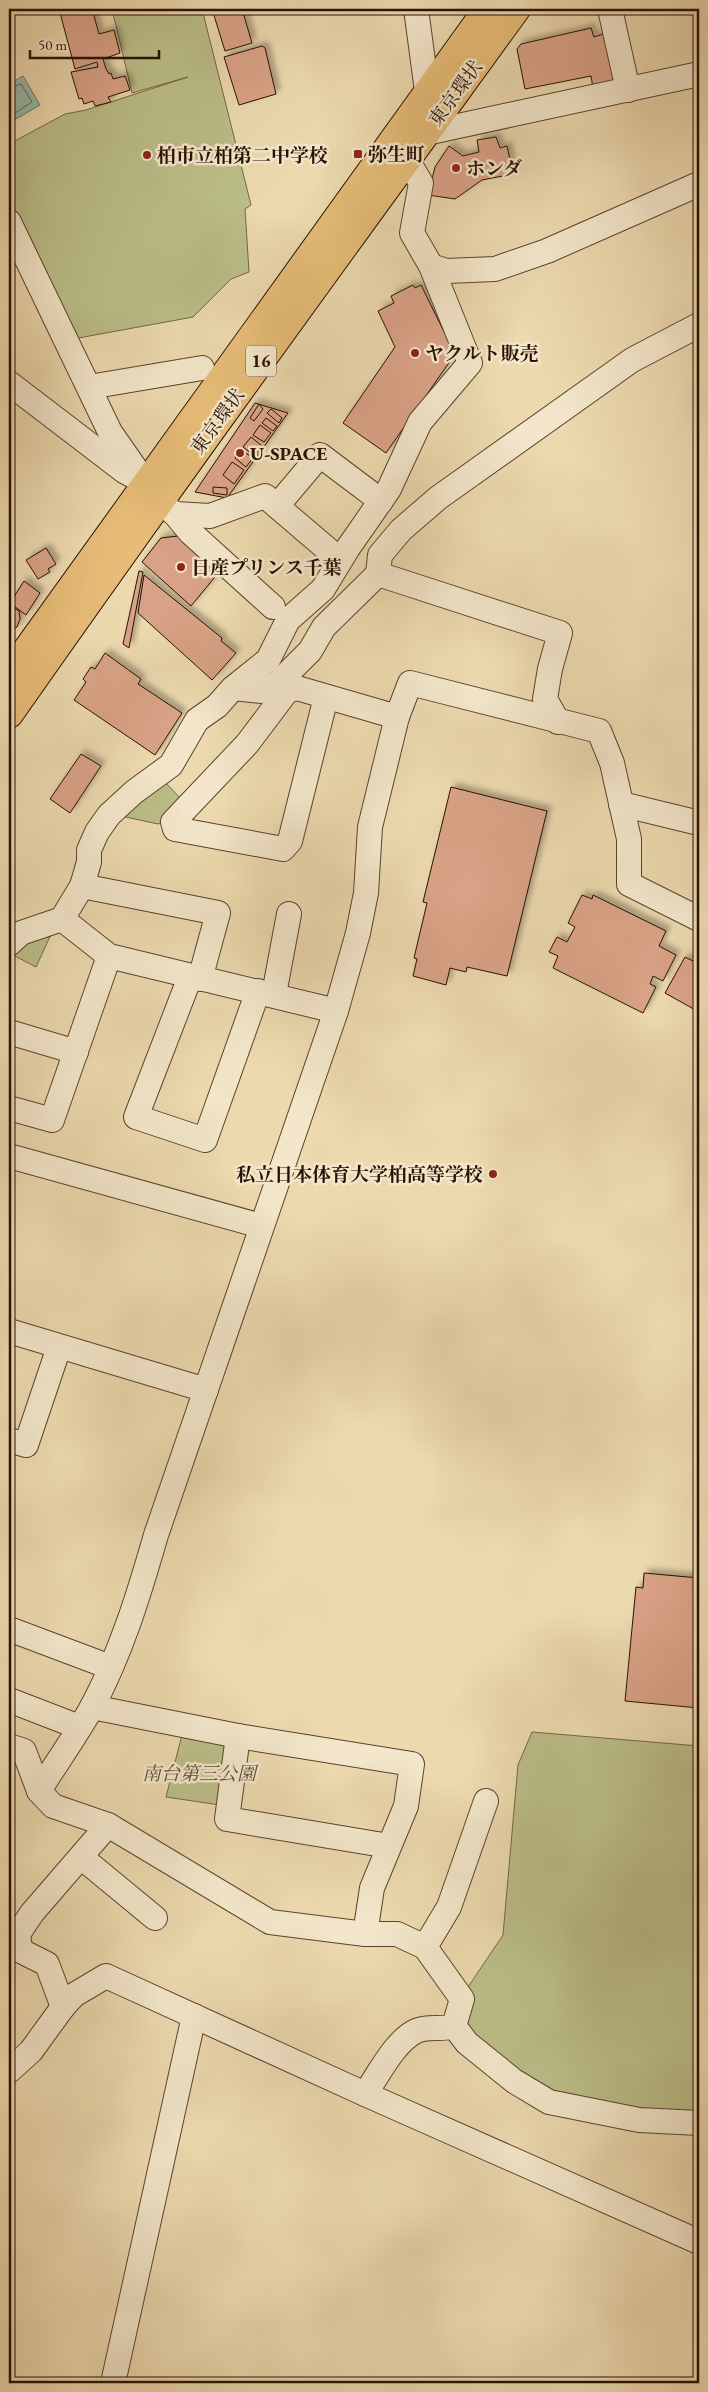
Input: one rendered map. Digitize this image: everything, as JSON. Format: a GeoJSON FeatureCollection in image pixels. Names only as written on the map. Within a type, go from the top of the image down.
{"type":"FeatureCollection","features":[{"type":"Feature","properties":{"kind":"highway","name":"東京環状"},"geometry":{"type":"LineString","coordinates":[[9,675],[160,499],[427,91],[488,9]]}},
{"type":"Feature","properties":{"kind":"highway","name":"東京環状"},"geometry":{"type":"LineString","coordinates":[[9,714],[160,499],[408,161],[426,133],[516,9]]}},
{"type":"Feature","properties":{"kind":"street"},"geometry":{"type":"LineString","coordinates":[[416,9],[427,91]]}},
{"type":"Feature","properties":{"kind":"street"},"geometry":{"type":"LineString","coordinates":[[610,9],[628,90]]}},
{"type":"Feature","properties":{"kind":"street"},"geometry":{"type":"LineString","coordinates":[[426,133],[699,74]]}},
{"type":"Feature","properties":{"kind":"street"},"geometry":{"type":"LineString","coordinates":[[9,944],[21,933],[62,919],[82,886],[89,862],[89,850],[97,832],[105,821],[134,792],[171,765],[197,720],[217,706],[233,688],[268,660],[288,620],[323,589],[340,560],[389,489],[420,422],[470,363],[431,266],[412,233],[421,183],[408,161]]}},
{"type":"Feature","properties":{"kind":"street"},"geometry":{"type":"LineString","coordinates":[[431,266],[446,271],[496,269],[547,251],[699,184]]}},
{"type":"Feature","properties":{"kind":"street"},"geometry":{"type":"LineString","coordinates":[[9,222],[110,432],[160,499],[190,532],[273,607]]}},
{"type":"Feature","properties":{"kind":"street"},"geometry":{"type":"LineString","coordinates":[[233,688],[262,690],[279,682],[310,651],[324,626],[378,574],[380,555],[401,530],[438,498],[632,360],[699,325]]}},
{"type":"Feature","properties":{"kind":"street"},"geometry":{"type":"LineString","coordinates":[[89,387],[202,368]]}},
{"type":"Feature","properties":{"kind":"street"},"geometry":{"type":"LineString","coordinates":[[9,383],[160,499],[210,516],[265,496],[340,560]]}},
{"type":"Feature","properties":{"kind":"street"},"geometry":{"type":"LineString","coordinates":[[277,506],[320,455],[381,501]]}},
{"type":"Feature","properties":{"kind":"street"},"geometry":{"type":"LineString","coordinates":[[378,574],[560,633],[550,669],[545,699],[558,722]]}},
{"type":"Feature","properties":{"kind":"street"},"geometry":{"type":"LineString","coordinates":[[39,1791],[92,1707],[138,1599],[156,1535],[336,1011],[358,934],[366,893],[370,827],[398,717],[410,683],[599,731],[612,763],[621,804],[628,840],[629,884],[699,919]]}},
{"type":"Feature","properties":{"kind":"street"},"geometry":{"type":"LineString","coordinates":[[326,697],[290,841],[283,849],[176,829],[173,822],[247,744],[287,691],[297,688],[398,717]]}},
{"type":"Feature","properties":{"kind":"street"},"geometry":{"type":"LineString","coordinates":[[621,804],[699,823]]}},
{"type":"Feature","properties":{"kind":"street"},"geometry":{"type":"LineString","coordinates":[[82,886],[218,913],[195,978],[136,1117],[205,1140],[266,993],[289,914]]}},
{"type":"Feature","properties":{"kind":"street"},"geometry":{"type":"LineString","coordinates":[[62,919],[109,956],[336,1011]]}},
{"type":"Feature","properties":{"kind":"street"},"geometry":{"type":"LineString","coordinates":[[9,1108],[52,1120],[109,956]]}},
{"type":"Feature","properties":{"kind":"street"},"geometry":{"type":"LineString","coordinates":[[9,1032],[76,1052]]}},
{"type":"Feature","properties":{"kind":"street"},"geometry":{"type":"LineString","coordinates":[[9,1156],[261,1226]]}},
{"type":"Feature","properties":{"kind":"street"},"geometry":{"type":"LineString","coordinates":[[9,1331],[206,1390]]}},
{"type":"Feature","properties":{"kind":"street"},"geometry":{"type":"LineString","coordinates":[[9,1440],[26,1445],[59,1347]]}},
{"type":"Feature","properties":{"kind":"street"},"geometry":{"type":"LineString","coordinates":[[9,1629],[110,1667]]}},
{"type":"Feature","properties":{"kind":"street"},"geometry":{"type":"LineString","coordinates":[[9,1700],[79,1727]]}},
{"type":"Feature","properties":{"kind":"street"},"geometry":{"type":"LineString","coordinates":[[92,1707],[238,1736],[412,1764],[406,1806],[372,1888],[365,1934]]}},
{"type":"Feature","properties":{"kind":"street"},"geometry":{"type":"LineString","coordinates":[[238,1736],[226,1819],[389,1846]]}},
{"type":"Feature","properties":{"kind":"street"},"geometry":{"type":"LineString","coordinates":[[9,1746],[24,1751],[39,1791],[53,1806],[108,1825],[270,1922],[365,1934],[397,1934],[425,1947],[462,1999],[454,2026]]}},
{"type":"Feature","properties":{"kind":"street"},"geometry":{"type":"LineString","coordinates":[[425,1947],[449,1907],[486,1801]]}},
{"type":"Feature","properties":{"kind":"street"},"geometry":{"type":"LineString","coordinates":[[63,2007],[47,1964],[14,1947],[18,1934],[32,1913],[108,1825]]}},
{"type":"Feature","properties":{"kind":"street"},"geometry":{"type":"LineString","coordinates":[[81,1857],[155,1918]]}},
{"type":"Feature","properties":{"kind":"street"},"geometry":{"type":"LineString","coordinates":[[9,2072],[31,2051],[63,2007],[74,1996],[106,1976],[365,2094],[699,2242]]}},
{"type":"Feature","properties":{"kind":"street"},"geometry":{"type":"LineString","coordinates":[[113,2383],[194,2016]]}},
{"type":"Feature","properties":{"kind":"street"},"geometry":{"type":"LineString","coordinates":[[365,2094],[403,2041],[418,2030],[444,2029],[454,2026]]}},
{"type":"Feature","properties":{"kind":"street"},"geometry":{"type":"LineString","coordinates":[[454,2026],[467,2043],[514,2081],[549,2102],[639,2120],[699,2123]]}},
{"type":"Feature","properties":{"kind":"green space","name":"柏市立柏第二中学校"},"geometry":{"type":"Polygon","coordinates":[[[112,9],[202,9],[251,205],[245,209],[249,272],[231,279],[193,317],[73,339],[9,208],[9,173],[12,171],[9,162],[9,144],[65,114],[86,110],[188,77],[132,93],[112,9]]]}},
{"type":"Feature","properties":{"kind":"green space"},"geometry":{"type":"Polygon","coordinates":[[[164,781],[183,801],[163,822],[158,824],[121,816],[164,781]]]}},
{"type":"Feature","properties":{"kind":"green space"},"geometry":{"type":"Polygon","coordinates":[[[53,930],[36,967],[9,953],[23,940],[53,930]]]}},
{"type":"Feature","properties":{"kind":"green space"},"geometry":{"type":"Polygon","coordinates":[[[532,1732],[699,1746],[699,1790],[695,1824],[699,1825],[699,2118],[552,2099],[517,2077],[462,2022],[466,1990],[503,1935],[518,1765],[532,1732]]]}},
{"type":"Feature","properties":{"kind":"green space","name":"南台第三公園"},"geometry":{"type":"Polygon","coordinates":[[[182,1735],[226,1742],[220,1805],[166,1797],[182,1735]]]}},
{"type":"Feature","properties":{"kind":"water"},"geometry":{"type":"Polygon","coordinates":[[[23,76],[40,105],[9,123],[9,84],[23,76]]]}},
{"type":"Feature","properties":{"kind":"building"},"geometry":{"type":"Polygon","coordinates":[[[59,9],[92,9],[99,34],[114,30],[120,53],[103,59],[106,69],[109,74],[111,73],[113,79],[125,76],[130,90],[108,97],[111,102],[95,106],[93,101],[84,104],[82,98],[79,99],[71,72],[98,67],[97,62],[75,69],[59,9]]]}},
{"type":"Feature","properties":{"kind":"building"},"geometry":{"type":"Polygon","coordinates":[[[212,9],[242,9],[252,43],[225,51],[212,9]]]}},
{"type":"Feature","properties":{"kind":"building"},"geometry":{"type":"Polygon","coordinates":[[[591,28],[594,37],[607,33],[616,78],[612,84],[593,88],[591,76],[525,89],[517,49],[521,44],[591,28]]]}},
{"type":"Feature","properties":{"kind":"building"},"geometry":{"type":"Polygon","coordinates":[[[262,46],[265,48],[276,94],[239,105],[224,57],[262,46]]]}},
{"type":"Feature","properties":{"kind":"building"},"geometry":{"type":"Polygon","coordinates":[[[496,137],[500,148],[507,146],[513,174],[482,180],[455,199],[428,195],[435,167],[449,146],[463,156],[479,152],[477,140],[496,137]]]}},
{"type":"Feature","properties":{"kind":"building"},"geometry":{"type":"Polygon","coordinates":[[[413,285],[415,288],[421,285],[455,354],[386,453],[343,423],[395,347],[378,311],[394,303],[391,296],[413,285]]]}},
{"type":"Feature","properties":{"kind":"building","name":"U-SPACE"},"geometry":{"type":"Polygon","coordinates":[[[255,403],[288,413],[227,498],[195,492],[255,403]]]}},
{"type":"Feature","properties":{"kind":"building"},"geometry":{"type":"Polygon","coordinates":[[[259,404],[263,409],[254,421],[250,418],[259,404]]]}},
{"type":"Feature","properties":{"kind":"building"},"geometry":{"type":"Polygon","coordinates":[[[271,409],[282,418],[279,423],[267,413],[271,409]]]}},
{"type":"Feature","properties":{"kind":"building"},"geometry":{"type":"Polygon","coordinates":[[[266,418],[277,426],[273,431],[262,423],[266,418]]]}},
{"type":"Feature","properties":{"kind":"building"},"geometry":{"type":"Polygon","coordinates":[[[260,425],[271,433],[264,442],[253,435],[260,425]]]}},
{"type":"Feature","properties":{"kind":"building"},"geometry":{"type":"Polygon","coordinates":[[[251,437],[262,446],[255,456],[243,447],[251,437]]]}},
{"type":"Feature","properties":{"kind":"building"},"geometry":{"type":"Polygon","coordinates":[[[241,450],[253,458],[246,467],[235,458],[241,450]]]}},
{"type":"Feature","properties":{"kind":"building"},"geometry":{"type":"Polygon","coordinates":[[[232,462],[244,470],[234,484],[223,475],[232,462]]]}},
{"type":"Feature","properties":{"kind":"building"},"geometry":{"type":"Polygon","coordinates":[[[213,487],[227,488],[227,495],[213,493],[213,487]]]}},
{"type":"Feature","properties":{"kind":"building","name":"日産プリンス千葉"},"geometry":{"type":"Polygon","coordinates":[[[178,536],[219,572],[191,606],[142,562],[161,538],[178,536]]]}},
{"type":"Feature","properties":{"kind":"building"},"geometry":{"type":"Polygon","coordinates":[[[46,548],[56,564],[48,569],[50,572],[38,579],[26,560],[46,548]]]}},
{"type":"Feature","properties":{"kind":"building"},"geometry":{"type":"Polygon","coordinates":[[[139,571],[143,572],[129,648],[123,644],[139,571]]]}},
{"type":"Feature","properties":{"kind":"building"},"geometry":{"type":"Polygon","coordinates":[[[144,575],[222,638],[221,641],[236,653],[212,680],[138,613],[144,575]]]}},
{"type":"Feature","properties":{"kind":"building"},"geometry":{"type":"Polygon","coordinates":[[[24,581],[40,593],[26,615],[10,603],[24,581]]]}},
{"type":"Feature","properties":{"kind":"building"},"geometry":{"type":"Polygon","coordinates":[[[9,605],[19,611],[20,619],[17,627],[9,631],[9,605]]]}},
{"type":"Feature","properties":{"kind":"building"},"geometry":{"type":"Polygon","coordinates":[[[105,653],[141,679],[138,684],[182,713],[155,755],[74,700],[86,682],[83,679],[91,667],[95,669],[105,653]]]}},
{"type":"Feature","properties":{"kind":"building"},"geometry":{"type":"Polygon","coordinates":[[[81,754],[101,766],[70,813],[50,799],[81,754]]]}},
{"type":"Feature","properties":{"kind":"building"},"geometry":{"type":"Polygon","coordinates":[[[451,787],[547,811],[507,976],[467,967],[466,972],[450,968],[446,985],[413,976],[417,959],[414,958],[427,903],[423,902],[451,787]]]}},
{"type":"Feature","properties":{"kind":"building"},"geometry":{"type":"Polygon","coordinates":[[[582,895],[592,899],[593,895],[666,931],[659,946],[676,955],[663,981],[653,976],[650,984],[656,987],[643,1013],[553,968],[558,956],[549,952],[557,937],[567,942],[575,927],[568,923],[582,895]]]}},
{"type":"Feature","properties":{"kind":"building"},"geometry":{"type":"Polygon","coordinates":[[[685,957],[699,964],[699,1012],[665,993],[685,957]]]}},
{"type":"Feature","properties":{"kind":"building"},"geometry":{"type":"Polygon","coordinates":[[[644,1573],[699,1578],[699,1708],[625,1701],[636,1587],[643,1588],[644,1573]]]}},
{"type":"Feature","properties":{"kind":"place","name":"弥生町"},"geometry":{"type":"Point","coordinates":[358,154]}},
{"type":"Feature","properties":{"kind":"place","name":"柏市立柏第二中学校"},"geometry":{"type":"Point","coordinates":[147,155]}},
{"type":"Feature","properties":{"kind":"place","name":"ホンダ"},"geometry":{"type":"Point","coordinates":[456,168]}},
{"type":"Feature","properties":{"kind":"place","name":"ヤクルト販売"},"geometry":{"type":"Point","coordinates":[415,353]}},
{"type":"Feature","properties":{"kind":"place","name":"U-SPACE"},"geometry":{"type":"Point","coordinates":[240,453]}},
{"type":"Feature","properties":{"kind":"place","name":"日産プリンス千葉"},"geometry":{"type":"Point","coordinates":[181,567]}},
{"type":"Feature","properties":{"kind":"place","name":"私立日本体育大学柏高等学校"},"geometry":{"type":"Point","coordinates":[493,1174]}}]}
